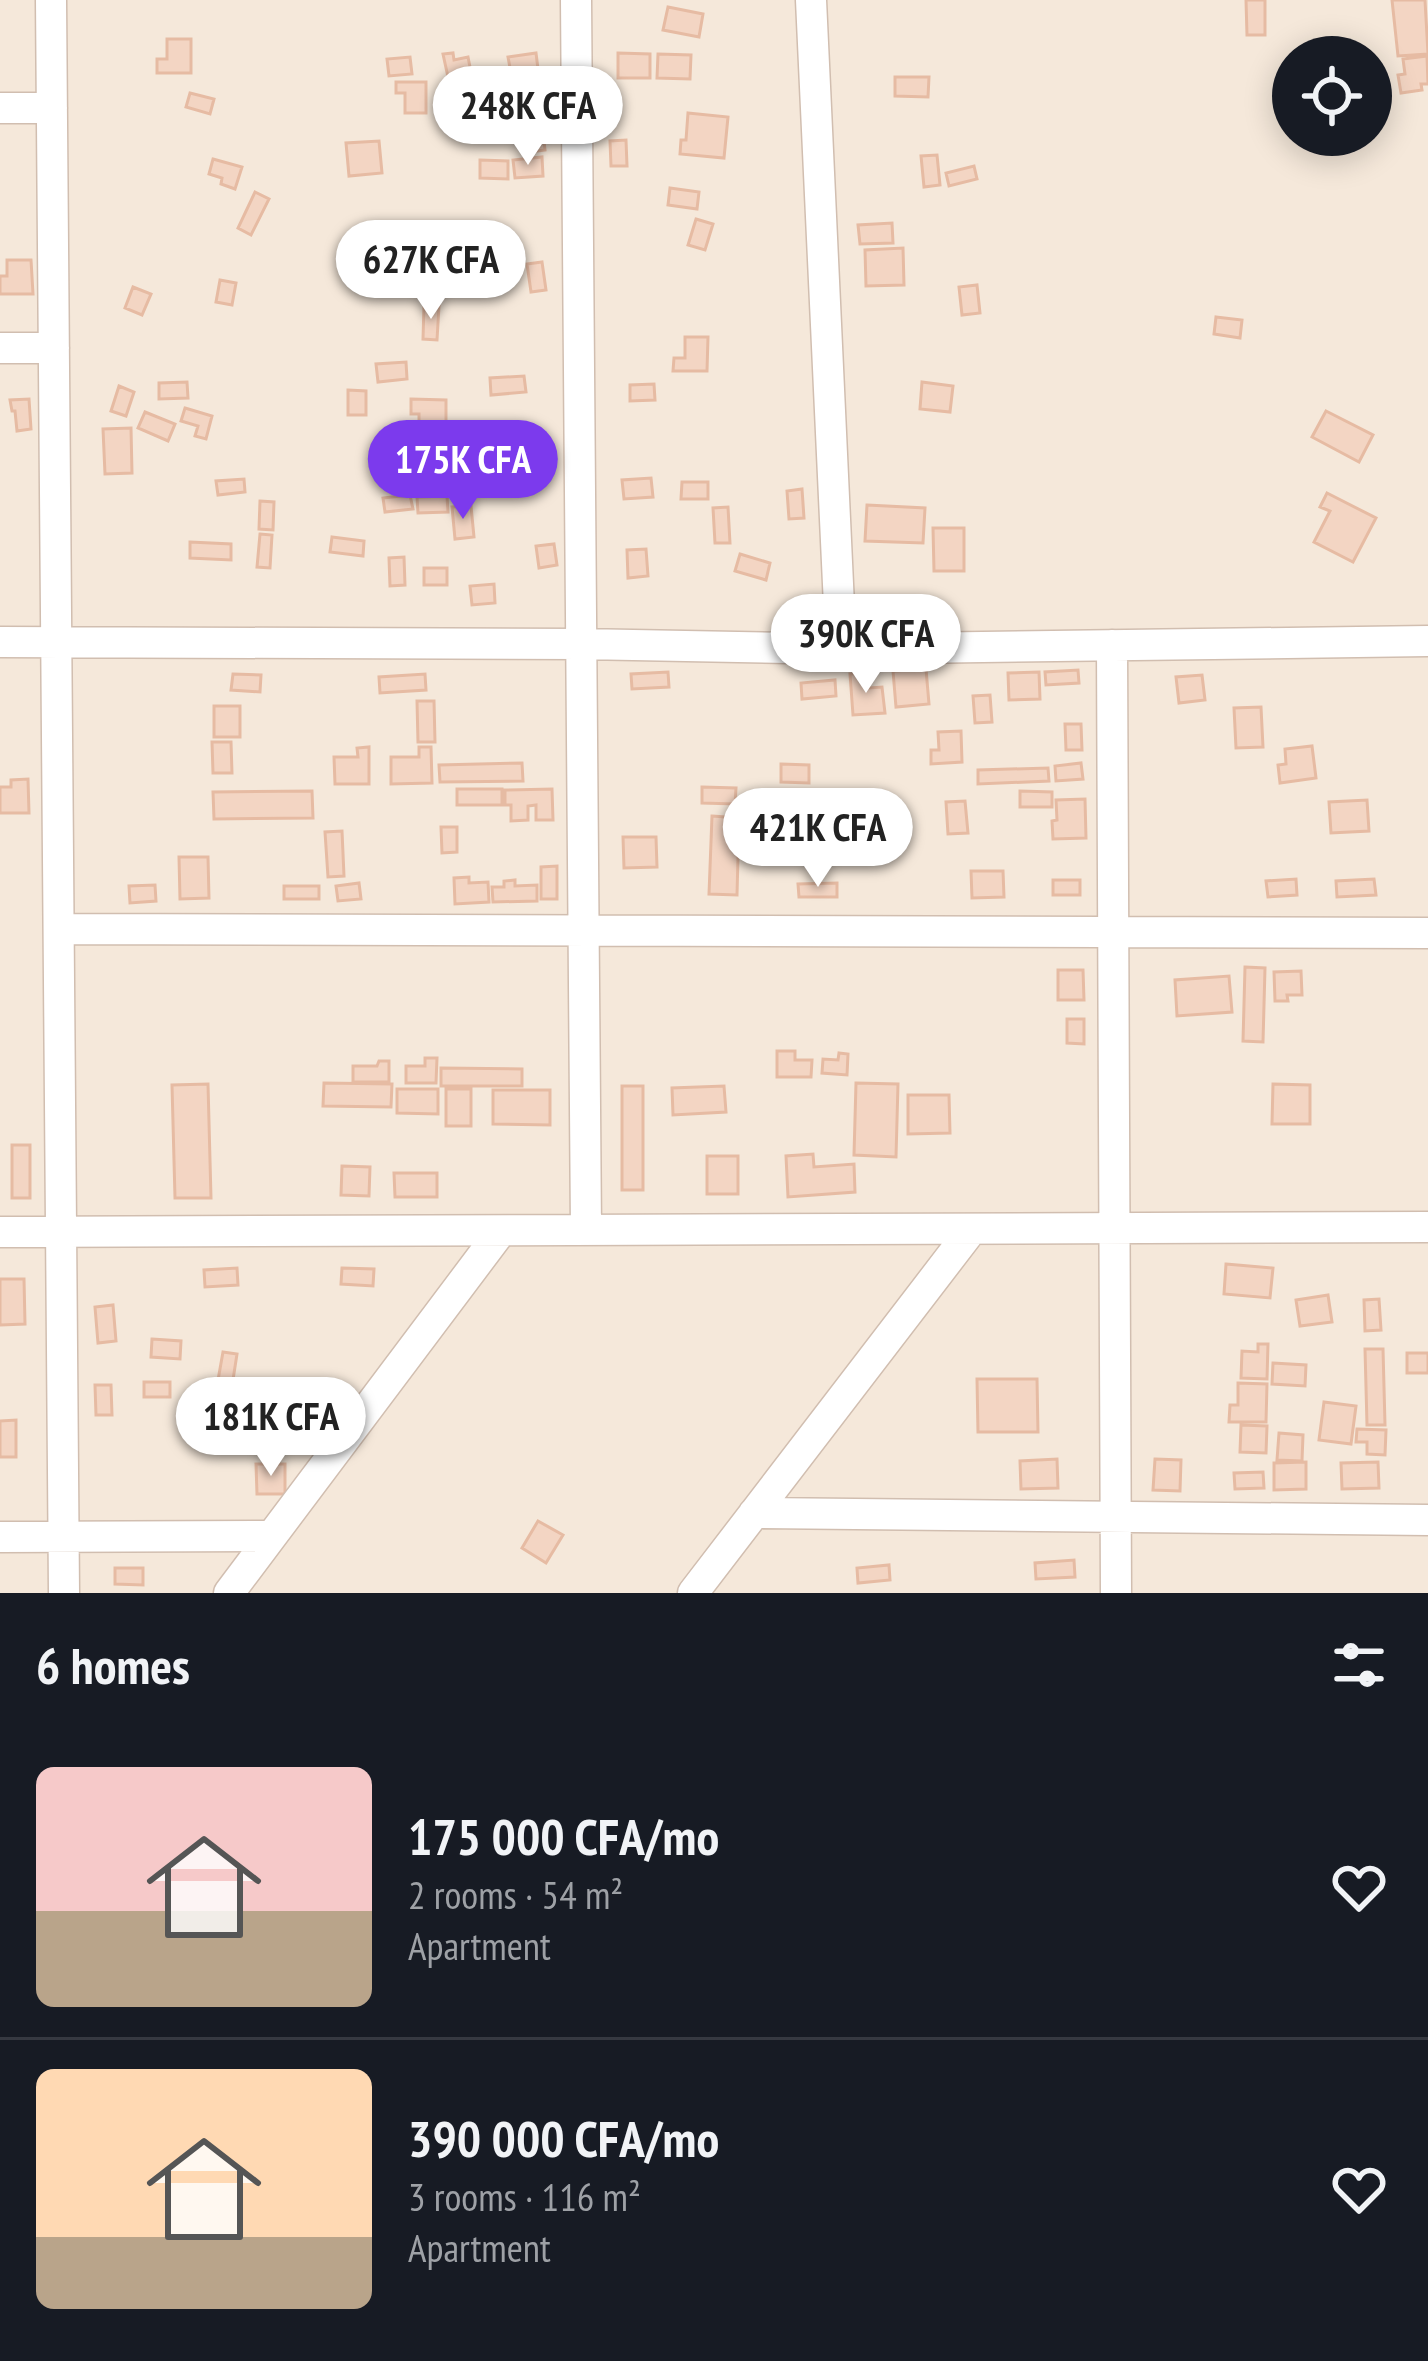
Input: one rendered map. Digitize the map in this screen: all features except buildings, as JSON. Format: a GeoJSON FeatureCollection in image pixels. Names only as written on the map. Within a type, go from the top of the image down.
{"type":"FeatureCollection","features":[{"type":"Feature","properties":{"kind":"street"},"geometry":{"type":"LineString","coordinates":[[51,0],[64,1593]]}},
{"type":"Feature","properties":{"kind":"street"},"geometry":{"type":"LineString","coordinates":[[576,0],[586,1230]]}},
{"type":"Feature","properties":{"kind":"street"},"geometry":{"type":"LineString","coordinates":[[811,0],[841,649]]}},
{"type":"Feature","properties":{"kind":"street"},"geometry":{"type":"LineString","coordinates":[[0,108],[52,108]]}},
{"type":"Feature","properties":{"kind":"street"},"geometry":{"type":"LineString","coordinates":[[0,348],[54,347]]}},
{"type":"Feature","properties":{"kind":"street"},"geometry":{"type":"LineString","coordinates":[[0,642],[841,649],[1428,641]]}},
{"type":"Feature","properties":{"kind":"street"},"geometry":{"type":"LineString","coordinates":[[1112,645],[1116,1593]]}},
{"type":"Feature","properties":{"kind":"street"},"geometry":{"type":"LineString","coordinates":[[58,929],[1428,933]]}},
{"type":"Feature","properties":{"kind":"street"},"geometry":{"type":"LineString","coordinates":[[0,1232],[1428,1227]]}},
{"type":"Feature","properties":{"kind":"street"},"geometry":{"type":"LineString","coordinates":[[693,1593],[972,1229]]}},
{"type":"Feature","properties":{"kind":"street"},"geometry":{"type":"LineString","coordinates":[[229,1593],[501,1231]]}},
{"type":"Feature","properties":{"kind":"street"},"geometry":{"type":"LineString","coordinates":[[754,1513],[1428,1520]]}},
{"type":"Feature","properties":{"kind":"street"},"geometry":{"type":"LineString","coordinates":[[0,1537],[270,1536]]}},
{"type":"Feature","properties":{"kind":"shaded area"},"geometry":{"type":"Polygon","coordinates":[[[0,0],[1428,0],[1428,1593],[0,1593],[0,0]]]}}]}
